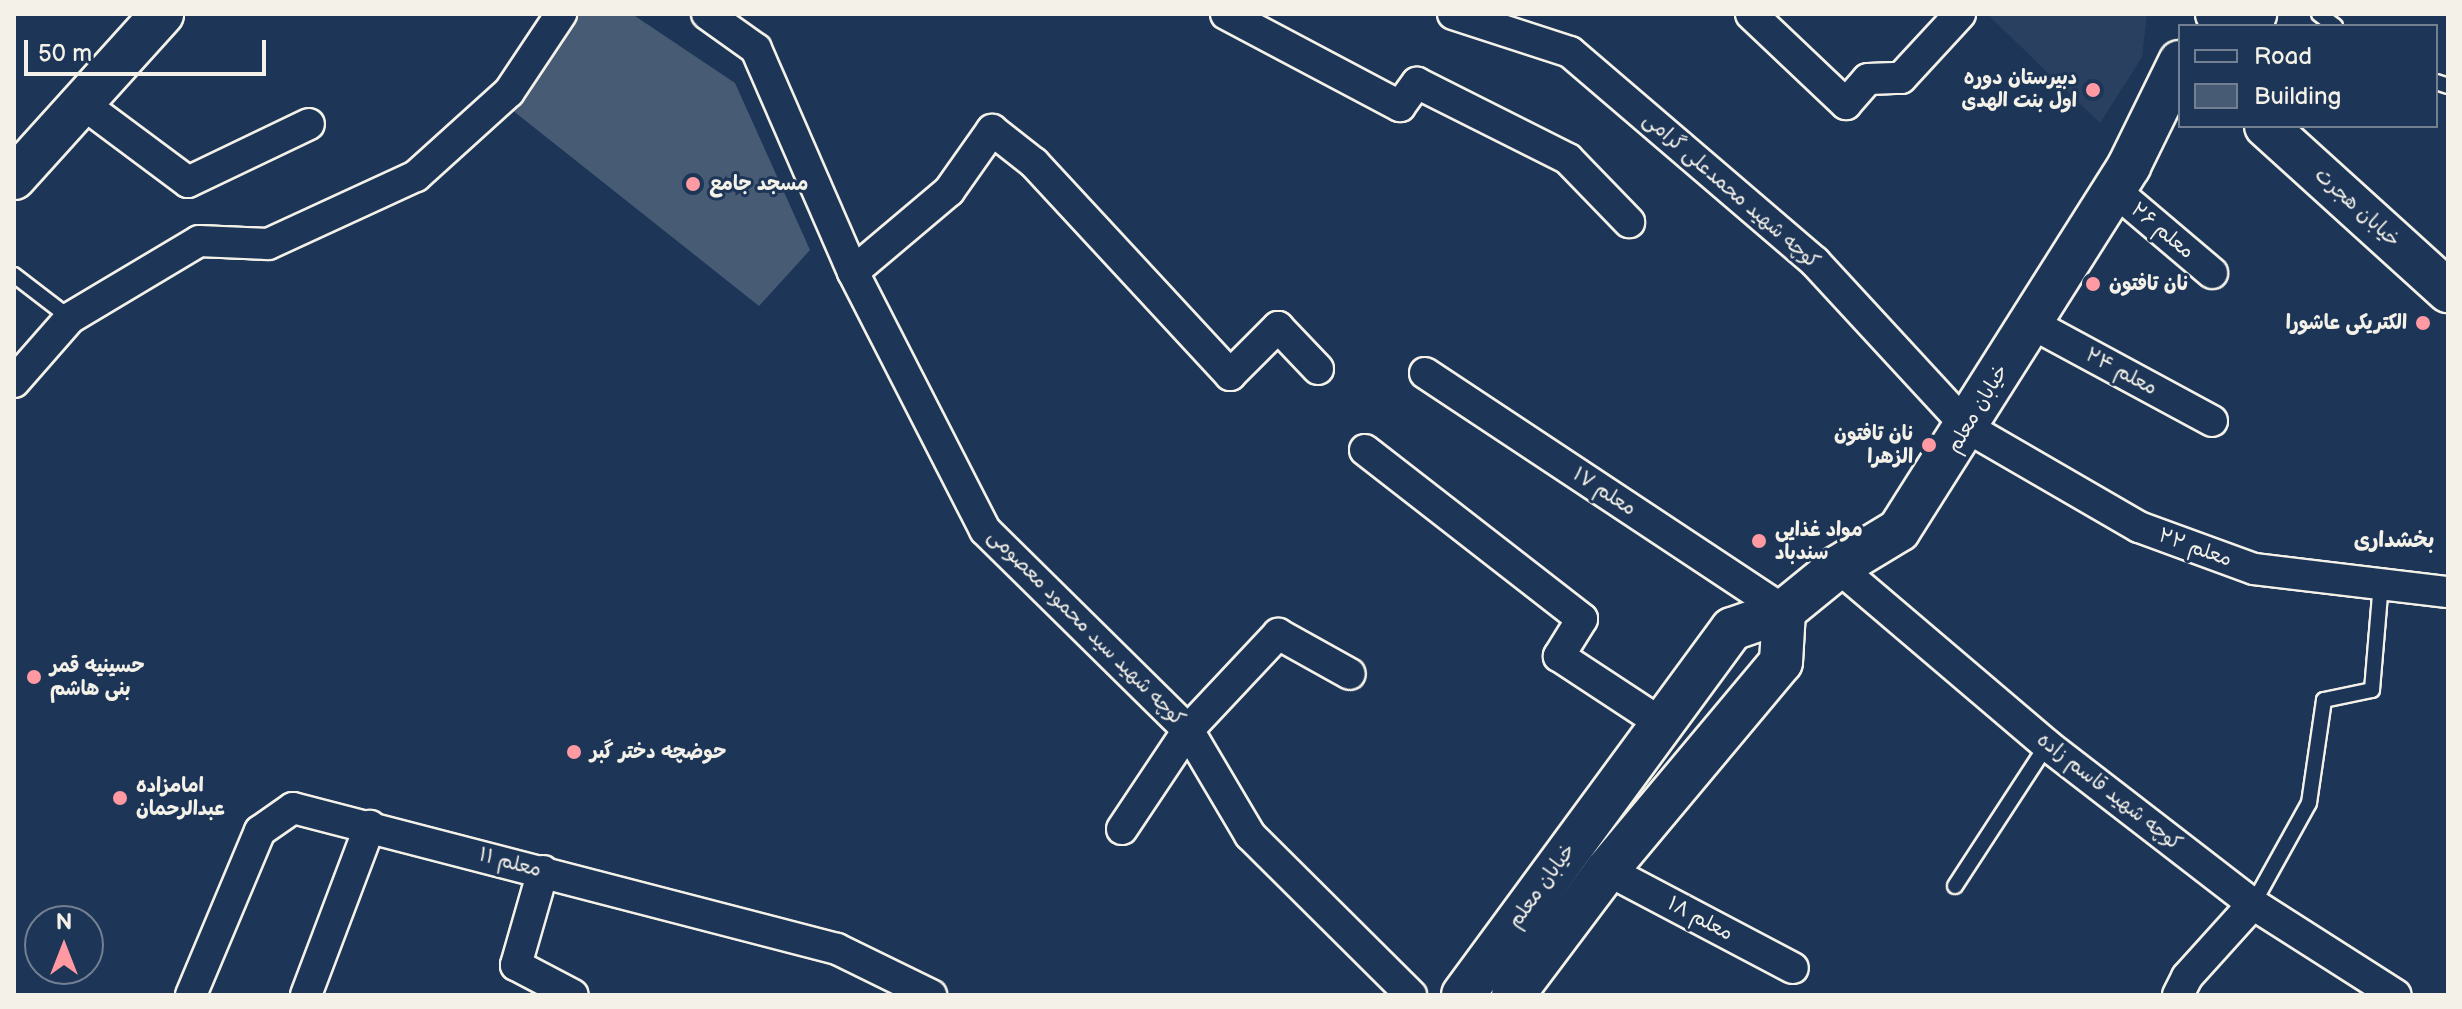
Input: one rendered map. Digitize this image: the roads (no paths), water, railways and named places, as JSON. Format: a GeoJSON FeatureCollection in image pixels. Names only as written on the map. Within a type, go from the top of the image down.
{"type":"FeatureCollection","features":[{"type":"Feature","properties":{"kind":"main road"},"geometry":{"type":"LineString","coordinates":[[17,168],[82,103],[162,14]]}},
{"type":"Feature","properties":{"kind":"main road","name":"خیابان معلم"},"geometry":{"type":"LineString","coordinates":[[1463,995],[1732,629],[1784,611],[1838,567],[1899,530],[1968,428],[2029,322],[2121,178],[2178,67]]}},
{"type":"Feature","properties":{"kind":"main road","name":"خیابان معلم"},"geometry":{"type":"LineString","coordinates":[[2121,178],[2178,125]]}},
{"type":"Feature","properties":{"kind":"main road","name":"خیابان هجرت"},"geometry":{"type":"LineString","coordinates":[[2268,128],[2448,291]]}},
{"type":"Feature","properties":{"kind":"main road","name":"خیابان معلم"},"geometry":{"type":"LineString","coordinates":[[1513,995],[1607,870],[1781,662],[1784,611]]}},
{"type":"Feature","properties":{"kind":"street"},"geometry":{"type":"LineString","coordinates":[[14,382],[70,318],[199,241],[268,244],[416,176],[509,92],[561,14]]}},
{"type":"Feature","properties":{"kind":"street","name":"کوچه شهید سید محمود معصومی"},"geometry":{"type":"LineString","coordinates":[[707,14],[756,49],[853,272],[985,530],[1188,730],[1250,835],[1411,995]]}},
{"type":"Feature","properties":{"kind":"street"},"geometry":{"type":"LineString","coordinates":[[1226,14],[1400,106],[1417,83],[1568,159],[1629,222]]}},
{"type":"Feature","properties":{"kind":"street","name":"کوچه شهید محمدعلی گرامی"},"geometry":{"type":"LineString","coordinates":[[1453,14],[1570,52],[1815,262],[1968,428]]}},
{"type":"Feature","properties":{"kind":"street"},"geometry":{"type":"LineString","coordinates":[[1751,14],[1846,104],[1868,79],[1901,78],[1960,14]]}},
{"type":"Feature","properties":{"kind":"street"},"geometry":{"type":"LineString","coordinates":[[82,103],[188,182],[309,124]]}},
{"type":"Feature","properties":{"kind":"street"},"geometry":{"type":"LineString","coordinates":[[853,272],[949,191],[992,130],[1034,163],[1230,375],[1278,327],[1318,369]]}},
{"type":"Feature","properties":{"kind":"street","name":"معلم ۲۶"},"geometry":{"type":"LineString","coordinates":[[2121,178],[2212,273]]}},
{"type":"Feature","properties":{"kind":"street","name":"معلم ۲۴"},"geometry":{"type":"LineString","coordinates":[[2029,322],[2212,421]]}},
{"type":"Feature","properties":{"kind":"street","name":"معلم ۱۷"},"geometry":{"type":"LineString","coordinates":[[1425,373],[1784,611]]}},
{"type":"Feature","properties":{"kind":"street","name":"معلم ۲۲"},"geometry":{"type":"LineString","coordinates":[[1968,428],[2139,527],[2254,569],[2448,592]]}},
{"type":"Feature","properties":{"kind":"street"},"geometry":{"type":"LineString","coordinates":[[1365,450],[1582,619],[1559,656],[1661,723]]}},
{"type":"Feature","properties":{"kind":"street","name":"کوچه شهید قاسم زاده"},"geometry":{"type":"LineString","coordinates":[[1838,567],[2047,745],[2253,904],[2396,995]]}},
{"type":"Feature","properties":{"kind":"street"},"geometry":{"type":"LineString","coordinates":[[1122,829],[1188,730],[1278,634],[1350,674]]}},
{"type":"Feature","properties":{"kind":"street","name":"معلم ۱۱"},"geometry":{"type":"LineString","coordinates":[[191,995],[260,831],[275,815],[293,808],[837,949],[931,995]]}},
{"type":"Feature","properties":{"kind":"street"},"geometry":{"type":"LineString","coordinates":[[306,995],[370,826]]}},
{"type":"Feature","properties":{"kind":"street","name":"معلم ۱۸"},"geometry":{"type":"LineString","coordinates":[[1607,870],[1793,968]]}},
{"type":"Feature","properties":{"kind":"street"},"geometry":{"type":"LineString","coordinates":[[543,871],[516,965],[573,995]]}},
{"type":"Feature","properties":{"kind":"street"},"geometry":{"type":"LineString","coordinates":[[2178,995],[2187,977],[2253,904]]}},
{"type":"Feature","properties":{"kind":"lane"},"geometry":{"type":"LineString","coordinates":[[14,275],[70,318]]}},
{"type":"Feature","properties":{"kind":"lane"},"geometry":{"type":"LineString","coordinates":[[2253,904],[2309,803],[2324,700],[2372,690],[2381,582]]}},
{"type":"Feature","properties":{"kind":"lane"},"geometry":{"type":"LineString","coordinates":[[1955,886],[2047,745]]}},
{"type":"Feature","properties":{"kind":"place","name":"دبیرستان دوره اول بنت الهدی"},"geometry":{"type":"Point","coordinates":[2093,90]}},
{"type":"Feature","properties":{"kind":"place","name":"مسجد جامع"},"geometry":{"type":"Point","coordinates":[693,184]}},
{"type":"Feature","properties":{"kind":"place","name":"نان تافتون"},"geometry":{"type":"Point","coordinates":[2093,284]}},
{"type":"Feature","properties":{"kind":"place","name":"الکتریکی عاشورا"},"geometry":{"type":"Point","coordinates":[2423,323]}},
{"type":"Feature","properties":{"kind":"place","name":"نان تافتون الزهرا"},"geometry":{"type":"Point","coordinates":[1929,445]}},
{"type":"Feature","properties":{"kind":"place","name":"مواد غذایی سندباد"},"geometry":{"type":"Point","coordinates":[1759,541]}},
{"type":"Feature","properties":{"kind":"place","name":"حسینیه قمر بنی هاشم"},"geometry":{"type":"Point","coordinates":[34,677]}},
{"type":"Feature","properties":{"kind":"place","name":"حوضچه دختر گبر"},"geometry":{"type":"Point","coordinates":[574,752]}},
{"type":"Feature","properties":{"kind":"place","name":"امامزاده عبدالرحمان"},"geometry":{"type":"Point","coordinates":[120,798]}},
{"type":"Feature","properties":{"kind":"district","name":"بخشداری"},"geometry":{"type":"Point","coordinates":[2394,541]}}]}
